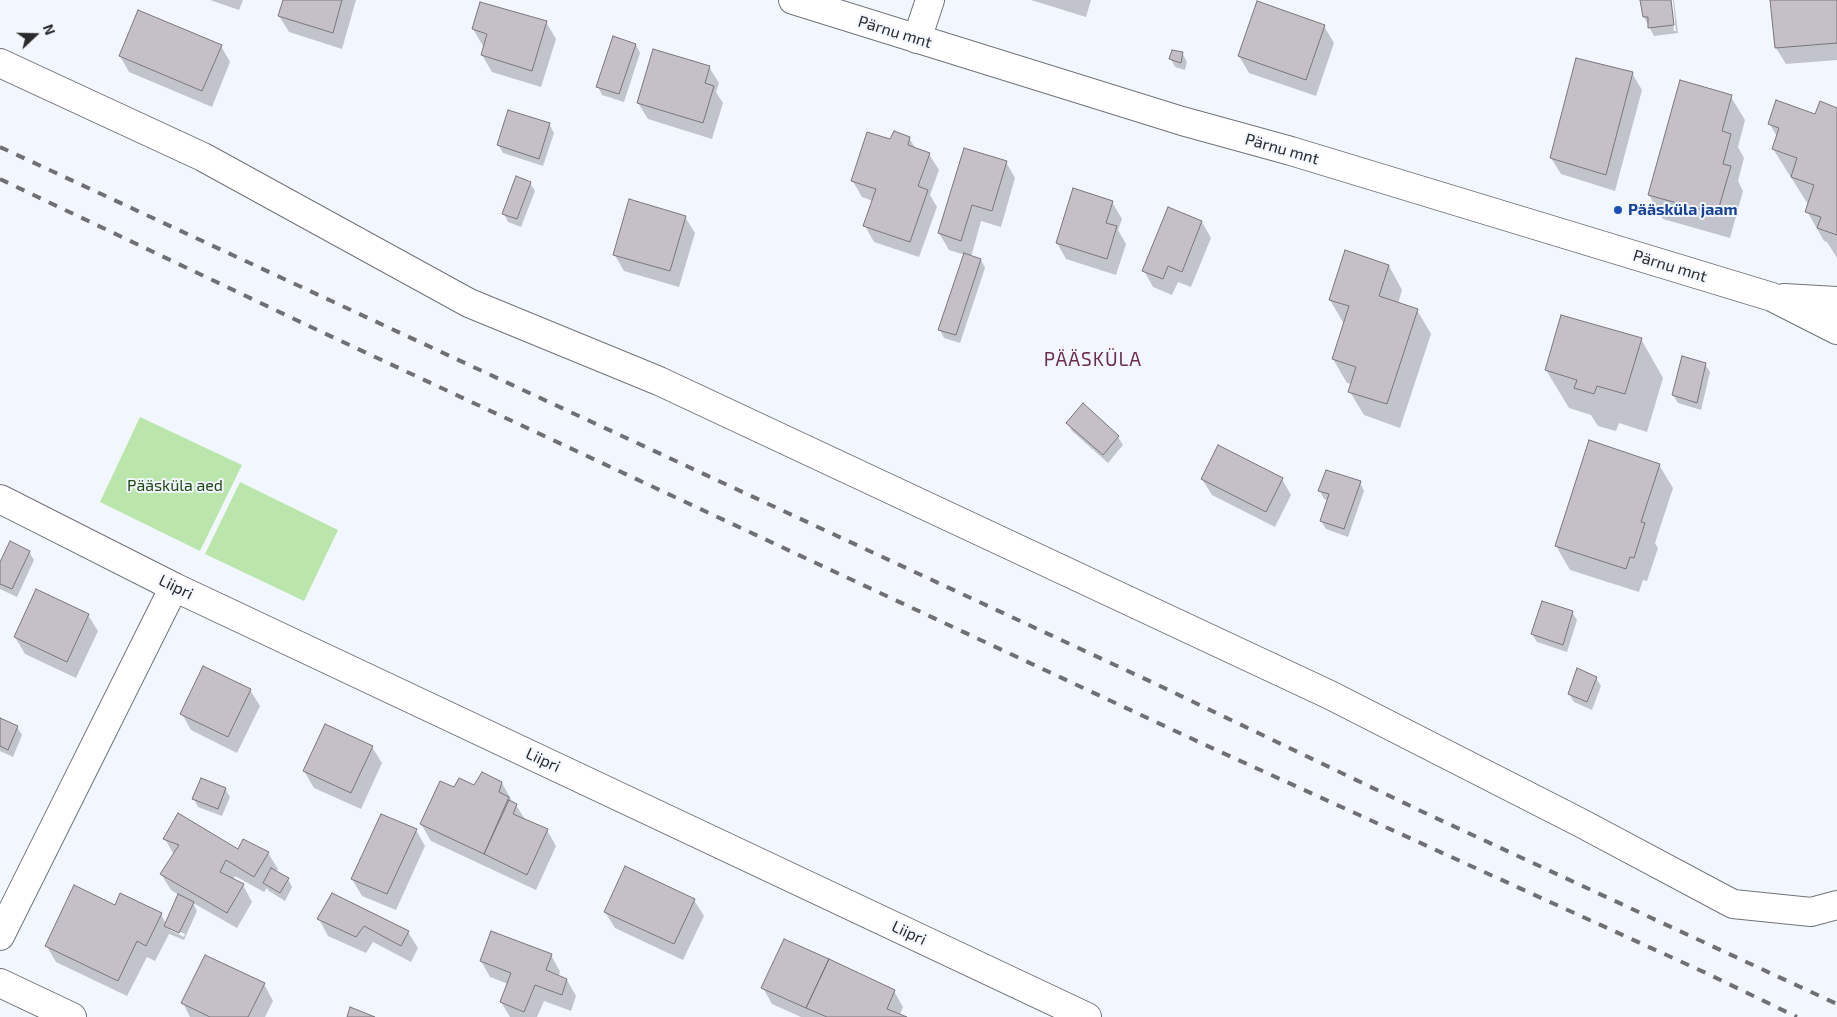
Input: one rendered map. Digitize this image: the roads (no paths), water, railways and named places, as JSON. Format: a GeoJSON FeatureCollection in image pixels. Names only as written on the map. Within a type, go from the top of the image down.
{"type":"FeatureCollection","features":[{"type":"Feature","properties":{"kind":"street","name":"Pärnu mnt"},"geometry":{"type":"LineString","coordinates":[[792,0],[1182,121],[1291,151],[1772,297],[1837,330]]}},
{"type":"Feature","properties":{"kind":"street"},"geometry":{"type":"LineString","coordinates":[[917,39],[930,0]]}},
{"type":"Feature","properties":{"kind":"street"},"geometry":{"type":"LineString","coordinates":[[0,63],[203,157],[469,303],[659,381],[1330,695],[1581,823],[1733,904],[1811,912],[1837,905]]}},
{"type":"Feature","properties":{"kind":"street","name":"Pärnu mnt"},"geometry":{"type":"LineString","coordinates":[[1772,297],[1837,301]]}},
{"type":"Feature","properties":{"kind":"street","name":"Liipri"},"geometry":{"type":"LineString","coordinates":[[0,499],[174,586],[1087,1017]]}},
{"type":"Feature","properties":{"kind":"street"},"geometry":{"type":"LineString","coordinates":[[0,936],[174,586]]}},
{"type":"Feature","properties":{"kind":"street"},"geometry":{"type":"LineString","coordinates":[[0,984],[72,1017]]}},
{"type":"Feature","properties":{"kind":"railway"},"geometry":{"type":"LineString","coordinates":[[0,147],[1158,685],[1423,812],[1837,1004]]}},
{"type":"Feature","properties":{"kind":"railway"},"geometry":{"type":"LineString","coordinates":[[0,179],[311,327],[1201,743],[1706,973],[1797,1017]]}},
{"type":"Feature","properties":{"kind":"place","name":"Pääsküla jaam"},"geometry":{"type":"Point","coordinates":[1618,210]}},
{"type":"Feature","properties":{"kind":"district","name":"PÄÄSKÜLA"},"geometry":{"type":"Point","coordinates":[1093,360]}},
{"type":"Feature","properties":{"kind":"park label","name":"Pääsküla aed"},"geometry":{"type":"Point","coordinates":[175,486]}}]}
